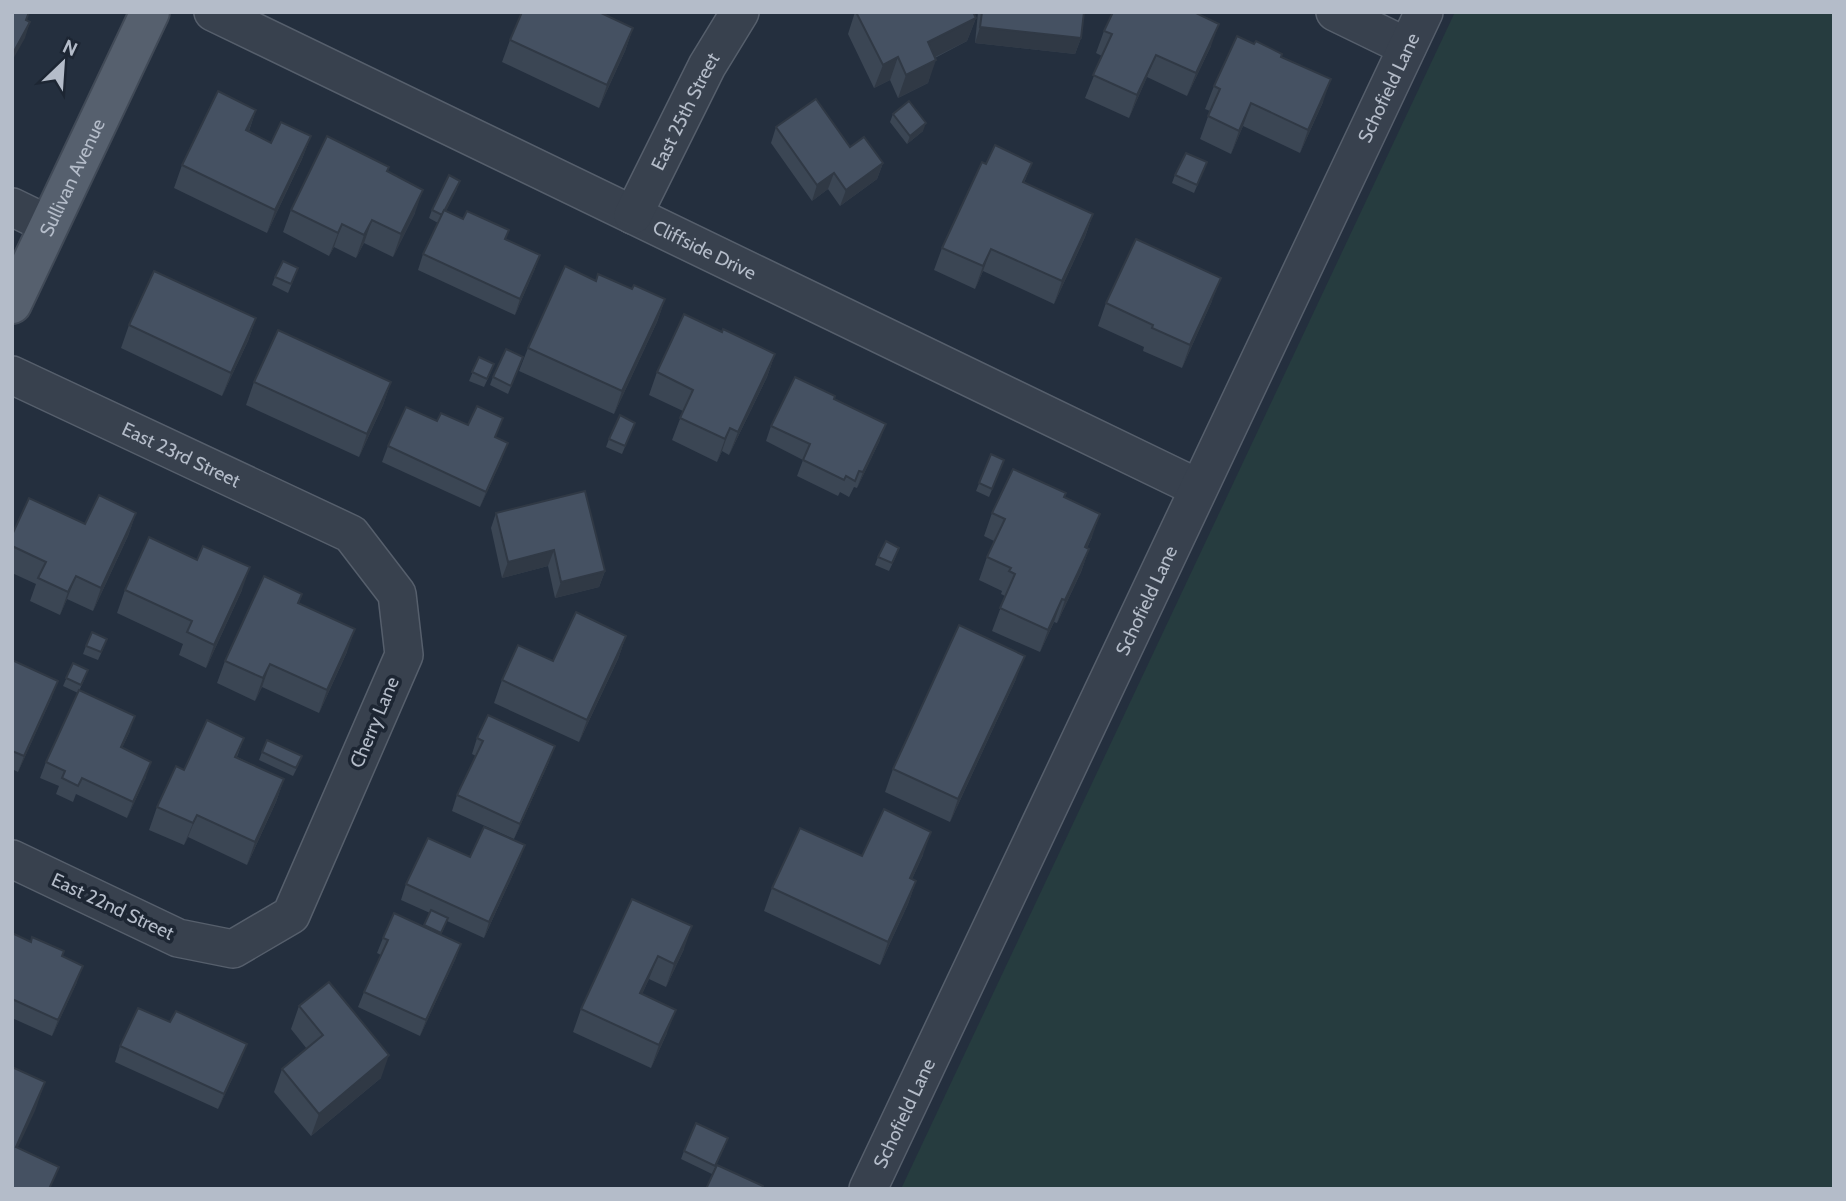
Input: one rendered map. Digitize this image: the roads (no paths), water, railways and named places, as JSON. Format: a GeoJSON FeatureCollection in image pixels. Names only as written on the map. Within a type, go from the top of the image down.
{"type":"FeatureCollection","features":[{"type":"Feature","properties":{"kind":"main road","name":"Sullivan Avenue"},"geometry":{"type":"LineString","coordinates":[[12,304],[150,12]]}},
{"type":"Feature","properties":{"kind":"street","name":"Cliffside Drive"},"geometry":{"type":"LineString","coordinates":[[213,12],[1198,488]]}},
{"type":"Feature","properties":{"kind":"street","name":"East 25th Street"},"geometry":{"type":"LineString","coordinates":[[633,215],[707,66],[740,12]]}},
{"type":"Feature","properties":{"kind":"street"},"geometry":{"type":"LineString","coordinates":[[1335,12],[1407,47]]}},
{"type":"Feature","properties":{"kind":"street","name":"Schofield Lane"},"geometry":{"type":"LineString","coordinates":[[868,1189],[1424,12]]}},
{"type":"Feature","properties":{"kind":"street"},"geometry":{"type":"LineString","coordinates":[[12,207],[50,225]]}},
{"type":"Feature","properties":{"kind":"street","name":"East 23rd Street"},"geometry":{"type":"LineString","coordinates":[[12,375],[351,534]]}},
{"type":"Feature","properties":{"kind":"street","name":"Cherry Lane"},"geometry":{"type":"LineString","coordinates":[[290,915],[404,654],[397,594],[351,534]]}},
{"type":"Feature","properties":{"kind":"street","name":"East 22nd Street"},"geometry":{"type":"LineString","coordinates":[[12,859],[178,938],[233,949],[290,915]]}}]}
